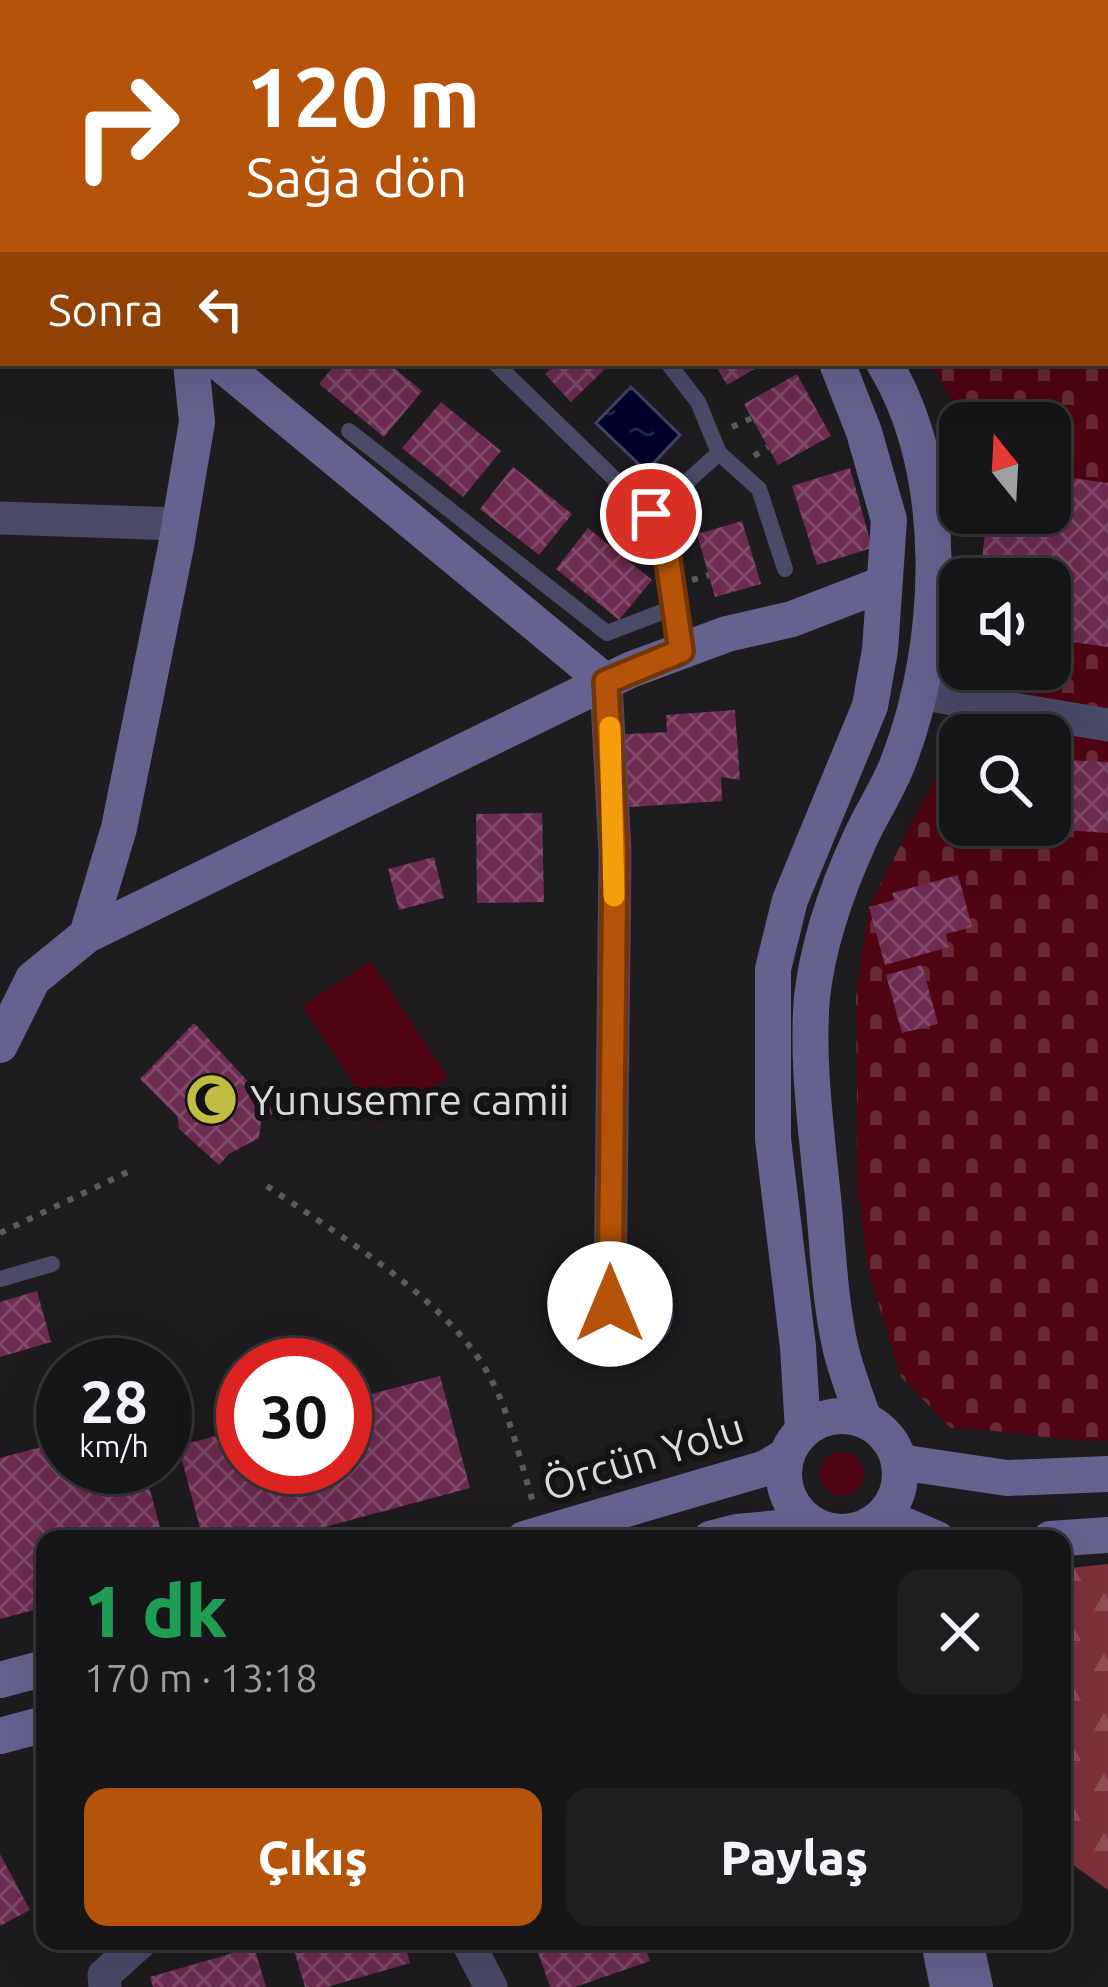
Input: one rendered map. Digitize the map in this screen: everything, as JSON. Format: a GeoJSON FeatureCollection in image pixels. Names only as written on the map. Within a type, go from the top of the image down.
{"type":"FeatureCollection","features":[{"type":"Feature","properties":{"kind":"main road"},"geometry":{"type":"LineString","coordinates":[[87,935],[119,828],[179,524],[196,422],[191,366]]}},
{"type":"Feature","properties":{"kind":"main road"},"geometry":{"type":"LineString","coordinates":[[224,366],[606,682]]}},
{"type":"Feature","properties":{"kind":"main road"},"geometry":{"type":"LineString","coordinates":[[838,366],[864,432],[889,520],[880,650],[870,706],[790,900],[773,969],[773,1139],[798,1347],[795,1443],[783,1477],[797,1513],[850,1530],[900,1482],[899,1462],[892,1445],[864,1420],[842,1351],[813,1099],[812,999],[836,900],[899,759],[918,694],[935,566],[933,509],[896,383],[886,366]]}},
{"type":"Feature","properties":{"kind":"main road"},"geometry":{"type":"LineString","coordinates":[[0,1045],[16,973],[87,935],[606,682],[727,634],[792,619],[884,584]]}},
{"type":"Feature","properties":{"kind":"main road"},"geometry":{"type":"LineString","coordinates":[[795,1443],[825,1418],[864,1420]]}},
{"type":"Feature","properties":{"kind":"main road","name":"Örcün Yolu"},"geometry":{"type":"LineString","coordinates":[[557,1530],[766,1468],[795,1443]]}},
{"type":"Feature","properties":{"kind":"main road"},"geometry":{"type":"LineString","coordinates":[[899,1462],[1007,1478],[1108,1474]]}},
{"type":"Feature","properties":{"kind":"main road"},"geometry":{"type":"LineString","coordinates":[[1071,1537],[1108,1534]]}},
{"type":"Feature","properties":{"kind":"main road"},"geometry":{"type":"LineString","coordinates":[[0,1680],[36,1670]]}},
{"type":"Feature","properties":{"kind":"main road"},"geometry":{"type":"LineString","coordinates":[[0,1736],[36,1726]]}},
{"type":"Feature","properties":{"kind":"main road"},"geometry":{"type":"LineString","coordinates":[[940,1950],[948,1987]]}},
{"type":"Feature","properties":{"kind":"main road"},"geometry":{"type":"LineString","coordinates":[[967,1950],[975,1987]]}},
{"type":"Feature","properties":{"kind":"street"},"geometry":{"type":"LineString","coordinates":[[0,518],[179,524]]}},
{"type":"Feature","properties":{"kind":"street"},"geometry":{"type":"LineString","coordinates":[[606,682],[615,853],[610,1304]]}},
{"type":"Feature","properties":{"kind":"street"},"geometry":{"type":"LineString","coordinates":[[918,694],[1108,725]]}},
{"type":"Feature","properties":{"kind":"street"},"geometry":{"type":"LineString","coordinates":[[105,1987],[104,1975],[132,1950]]}},
{"type":"Feature","properties":{"kind":"street"},"geometry":{"type":"LineString","coordinates":[[472,1950],[491,1987]]}},
{"type":"Feature","properties":{"kind":"lane"},"geometry":{"type":"LineString","coordinates":[[498,366],[663,526],[681,651]]}},
{"type":"Feature","properties":{"kind":"lane"},"geometry":{"type":"LineString","coordinates":[[670,366],[698,402],[719,453],[759,489],[785,568]]}},
{"type":"Feature","properties":{"kind":"lane"},"geometry":{"type":"LineString","coordinates":[[349,431],[607,633],[675,608]]}},
{"type":"Feature","properties":{"kind":"lane"},"geometry":{"type":"LineString","coordinates":[[651,514],[719,453]]}},
{"type":"Feature","properties":{"kind":"lane"},"geometry":{"type":"LineString","coordinates":[[0,1279],[52,1264]]}},
{"type":"Feature","properties":{"kind":"path"},"geometry":{"type":"LineString","coordinates":[[0,1233],[134,1169]]}},
{"type":"Feature","properties":{"kind":"path"},"geometry":{"type":"LineString","coordinates":[[267,1186],[382,1264],[450,1324],[490,1376],[511,1429],[532,1530]]}},
{"type":"Feature","properties":{"kind":"green space"},"geometry":{"type":"Polygon","coordinates":[[[932,366],[1108,366],[1108,483],[1071,480],[1071,402],[952,402],[932,366]]]}},
{"type":"Feature","properties":{"kind":"green space"},"geometry":{"type":"Polygon","coordinates":[[[1071,642],[1108,647],[1108,1441],[951,1428],[901,1377],[868,1270],[858,1191],[856,998],[869,907],[939,770],[939,846],[1071,846],[1071,714],[955,714],[961,690],[1071,690],[1071,642]]]}},
{"type":"Feature","properties":{"kind":"green space"},"geometry":{"type":"Polygon","coordinates":[[[371,961],[448,1078],[379,1123],[302,1006],[371,961]]]}},
{"type":"Feature","properties":{"kind":"green space"},"geometry":{"type":"Polygon","coordinates":[[[842,1452],[857,1459],[864,1474],[857,1489],[842,1496],[827,1489],[820,1474],[827,1459],[842,1452]]]}},
{"type":"Feature","properties":{"kind":"green space"},"geometry":{"type":"Polygon","coordinates":[[[1108,1564],[1108,1890],[1071,1863],[1071,1568],[1108,1564]]]}},
{"type":"Feature","properties":{"kind":"water"},"geometry":{"type":"Polygon","coordinates":[[[631,387],[680,435],[646,471],[596,423],[631,387]]]}},
{"type":"Feature","properties":{"kind":"building"},"geometry":{"type":"Polygon","coordinates":[[[334,366],[392,366],[422,391],[384,437],[319,384],[334,366]]]}},
{"type":"Feature","properties":{"kind":"building"},"geometry":{"type":"Polygon","coordinates":[[[554,366],[608,366],[571,402],[545,374],[554,366]]]}},
{"type":"Feature","properties":{"kind":"building"},"geometry":{"type":"Polygon","coordinates":[[[716,366],[760,366],[727,385],[716,366]]]}},
{"type":"Feature","properties":{"kind":"building"},"geometry":{"type":"Polygon","coordinates":[[[797,374],[831,436],[778,465],[744,404],[797,374]]]}},
{"type":"Feature","properties":{"kind":"building"},"geometry":{"type":"Polygon","coordinates":[[[441,402],[501,451],[463,497],[402,448],[441,402]]]}},
{"type":"Feature","properties":{"kind":"building"},"geometry":{"type":"Polygon","coordinates":[[[513,467],[572,514],[539,555],[480,509],[513,467]]]}},
{"type":"Feature","properties":{"kind":"building"},"geometry":{"type":"Polygon","coordinates":[[[850,468],[872,548],[817,565],[792,486],[850,468]]]}},
{"type":"Feature","properties":{"kind":"building"},"geometry":{"type":"Polygon","coordinates":[[[1071,478],[1108,483],[1108,647],[1071,642],[1071,558],[982,558],[985,534],[1071,534],[1071,478]]]}},
{"type":"Feature","properties":{"kind":"building"},"geometry":{"type":"Polygon","coordinates":[[[742,521],[761,584],[715,597],[697,534],[742,521]]]}},
{"type":"Feature","properties":{"kind":"building"},"geometry":{"type":"Polygon","coordinates":[[[588,528],[652,580],[619,620],[556,569],[588,528]]]}},
{"type":"Feature","properties":{"kind":"building"},"geometry":{"type":"Polygon","coordinates":[[[735,710],[740,780],[721,777],[722,801],[615,808],[611,735],[667,732],[666,715],[735,710]]]}},
{"type":"Feature","properties":{"kind":"building"},"geometry":{"type":"Polygon","coordinates":[[[1071,760],[1108,762],[1108,833],[1071,830],[1071,760]]]}},
{"type":"Feature","properties":{"kind":"building"},"geometry":{"type":"Polygon","coordinates":[[[542,813],[544,902],[477,903],[476,814],[542,813]]]}},
{"type":"Feature","properties":{"kind":"building"},"geometry":{"type":"Polygon","coordinates":[[[434,857],[444,898],[399,910],[388,869],[434,857]]]}},
{"type":"Feature","properties":{"kind":"building"},"geometry":{"type":"Polygon","coordinates":[[[958,875],[972,927],[946,934],[949,947],[885,965],[869,907],[894,900],[892,893],[958,875]]]}},
{"type":"Feature","properties":{"kind":"building"},"geometry":{"type":"Polygon","coordinates":[[[922,965],[938,1024],[902,1033],[886,975],[922,965]]]}},
{"type":"Feature","properties":{"kind":"building","name":"Yunusemre camii"},"geometry":{"type":"Polygon","coordinates":[[[194,1023],[276,1112],[261,1120],[259,1138],[219,1165],[179,1129],[178,1117],[140,1079],[194,1023]]]}},
{"type":"Feature","properties":{"kind":"building"},"geometry":{"type":"Polygon","coordinates":[[[37,1291],[50,1338],[36,1338],[36,1346],[0,1357],[0,1302],[37,1291]]]}},
{"type":"Feature","properties":{"kind":"building"},"geometry":{"type":"Polygon","coordinates":[[[440,1376],[470,1488],[314,1530],[201,1530],[191,1494],[192,1442],[216,1436],[216,1494],[372,1494],[372,1394],[440,1376]]]}},
{"type":"Feature","properties":{"kind":"building"},"geometry":{"type":"Polygon","coordinates":[[[36,1448],[36,1494],[151,1494],[161,1530],[36,1530],[36,1609],[0,1619],[0,1458],[36,1448]]]}},
{"type":"Feature","properties":{"kind":"building"},"geometry":{"type":"Polygon","coordinates":[[[0,1854],[30,1910],[0,1926],[0,1854]]]}},
{"type":"Feature","properties":{"kind":"building"},"geometry":{"type":"Polygon","coordinates":[[[255,1950],[266,1987],[153,1987],[150,1977],[255,1950]]]}},
{"type":"Feature","properties":{"kind":"building"},"geometry":{"type":"Polygon","coordinates":[[[294,1950],[406,1950],[410,1963],[327,1987],[305,1987],[294,1950]]]}},
{"type":"Feature","properties":{"kind":"building"},"geometry":{"type":"Polygon","coordinates":[[[537,1950],[646,1950],[650,1961],[575,1987],[550,1987],[537,1950]]]}},
{"type":"Feature","properties":{"kind":"slow traffic"},"geometry":{"type":"LineString","coordinates":[[610,727],[614,896]]}},
{"type":"Feature","properties":{"kind":"place","name":"Yunusemre camii"},"geometry":{"type":"Point","coordinates":[211,1099]}},
{"type":"Feature","properties":{"kind":"route"},"geometry":{"type":"LineString","coordinates":[[610,1304],[615,853],[606,682],[681,651],[663,526],[651,514]]}}]}
